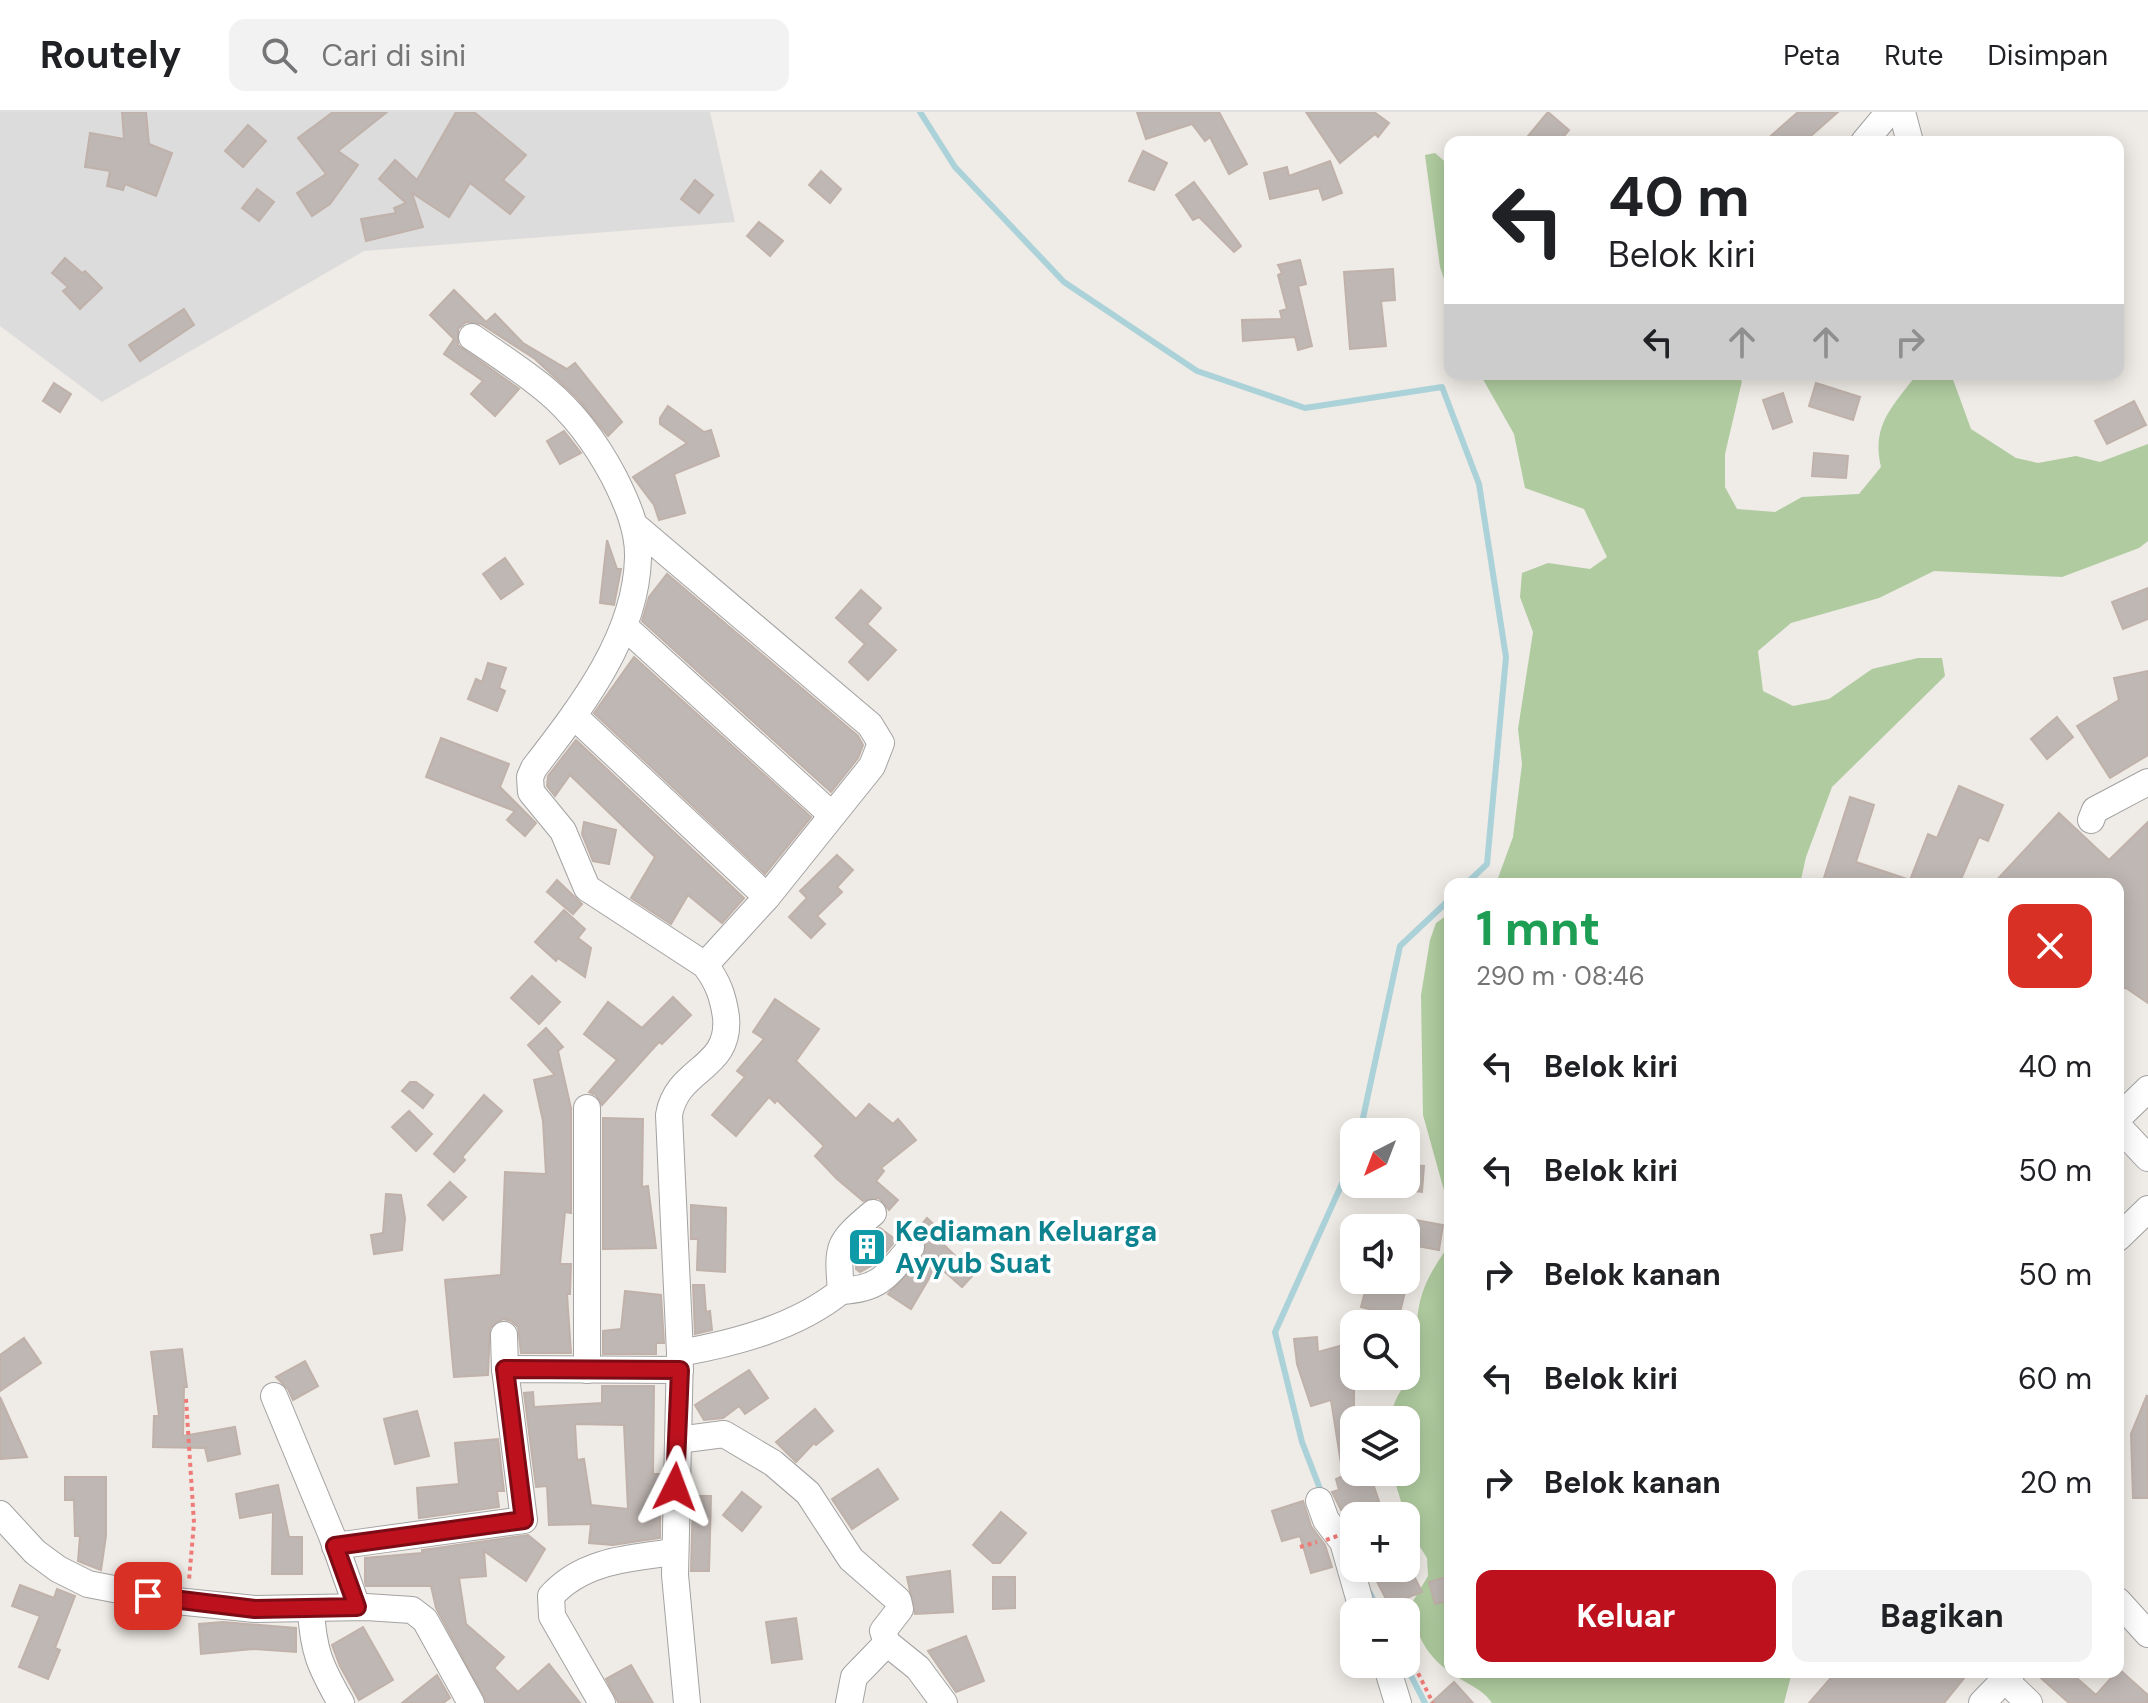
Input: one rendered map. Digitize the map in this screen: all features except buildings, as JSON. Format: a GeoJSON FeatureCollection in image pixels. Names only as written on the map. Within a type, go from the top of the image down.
{"type":"FeatureCollection","features":[{"type":"Feature","properties":{"kind":"street"},"geometry":{"type":"LineString","coordinates":[[1869,136],[1889,112]]}},
{"type":"Feature","properties":{"kind":"street"},"geometry":{"type":"LineString","coordinates":[[1902,112],[1908,136]]}},
{"type":"Feature","properties":{"kind":"street"},"geometry":{"type":"LineString","coordinates":[[472,337],[546,390],[565,408],[605,460],[634,525],[638,556],[625,627],[574,716],[534,768],[530,777],[531,792],[563,831],[587,888],[705,965],[721,991],[727,1032],[720,1052],[678,1090],[669,1115],[680,1362],[675,1552],[687,1703]]}},
{"type":"Feature","properties":{"kind":"street"},"geometry":{"type":"LineString","coordinates":[[634,525],[870,725],[879,736],[881,750],[878,758],[767,897],[705,965]]}},
{"type":"Feature","properties":{"kind":"street"},"geometry":{"type":"LineString","coordinates":[[625,627],[832,815]]}},
{"type":"Feature","properties":{"kind":"street"},"geometry":{"type":"LineString","coordinates":[[574,716],[767,897]]}},
{"type":"Feature","properties":{"kind":"street"},"geometry":{"type":"LineString","coordinates":[[2091,820],[2095,810],[2148,782]]}},
{"type":"Feature","properties":{"kind":"street"},"geometry":{"type":"LineString","coordinates":[[2124,1112],[2148,1089]]}},
{"type":"Feature","properties":{"kind":"street"},"geometry":{"type":"LineString","coordinates":[[587,1108],[587,1370]]}},
{"type":"Feature","properties":{"kind":"street"},"geometry":{"type":"LineString","coordinates":[[2124,1132],[2148,1158]]}},
{"type":"Feature","properties":{"kind":"street"},"geometry":{"type":"LineString","coordinates":[[2124,1232],[2148,1209]]}},
{"type":"Feature","properties":{"kind":"street"},"geometry":{"type":"LineString","coordinates":[[841,1291],[839,1248],[850,1232],[873,1213]]}},
{"type":"Feature","properties":{"kind":"street"},"geometry":{"type":"LineString","coordinates":[[505,1369],[587,1370],[680,1362],[801,1315],[841,1291],[866,1290],[883,1281],[911,1247]]}},
{"type":"Feature","properties":{"kind":"street"},"geometry":{"type":"LineString","coordinates":[[335,1546],[524,1520],[505,1369],[504,1335]]}},
{"type":"Feature","properties":{"kind":"street"},"geometry":{"type":"LineString","coordinates":[[274,1396],[357,1607]]}},
{"type":"Feature","properties":{"kind":"street"},"geometry":{"type":"LineString","coordinates":[[678,1440],[724,1434],[795,1479],[821,1510],[840,1546],[898,1600],[900,1609],[883,1631],[887,1643],[918,1668],[944,1703]]}},
{"type":"Feature","properties":{"kind":"street"},"geometry":{"type":"LineString","coordinates":[[1319,1501],[1326,1520],[1343,1542],[1359,1598]]}},
{"type":"Feature","properties":{"kind":"street"},"geometry":{"type":"LineString","coordinates":[[0,1514],[35,1552],[70,1576],[88,1584],[187,1602],[255,1609],[404,1608],[419,1613],[471,1703]]}},
{"type":"Feature","properties":{"kind":"street"},"geometry":{"type":"LineString","coordinates":[[602,1703],[552,1616],[551,1596],[561,1584],[612,1560],[675,1552]]}},
{"type":"Feature","properties":{"kind":"street"},"geometry":{"type":"LineString","coordinates":[[2124,1608],[2148,1634]]}},
{"type":"Feature","properties":{"kind":"street"},"geometry":{"type":"LineString","coordinates":[[311,1609],[313,1644],[321,1668],[341,1703]]}},
{"type":"Feature","properties":{"kind":"street"},"geometry":{"type":"LineString","coordinates":[[849,1703],[854,1677],[887,1643]]}},
{"type":"Feature","properties":{"kind":"street"},"geometry":{"type":"LineString","coordinates":[[1390,1678],[1398,1703]]}},
{"type":"Feature","properties":{"kind":"street"},"geometry":{"type":"LineString","coordinates":[[1982,1703],[2007,1678]]}},
{"type":"Feature","properties":{"kind":"street"},"geometry":{"type":"LineString","coordinates":[[2010,1678],[2029,1703]]}},
{"type":"Feature","properties":{"kind":"path"},"geometry":{"type":"LineString","coordinates":[[186,1399],[194,1523],[187,1602]]}},
{"type":"Feature","properties":{"kind":"path"},"geometry":{"type":"LineString","coordinates":[[1326,1540],[1340,1535]]}},
{"type":"Feature","properties":{"kind":"path"},"geometry":{"type":"LineString","coordinates":[[1420,1677],[1433,1703]]}},
{"type":"Feature","properties":{"kind":"shaded area"},"geometry":{"type":"Polygon","coordinates":[[[0,112],[710,112],[735,222],[364,251],[102,402],[0,326],[0,112]]]}},
{"type":"Feature","properties":{"kind":"green space"},"geometry":{"type":"Polygon","coordinates":[[[1435,153],[1444,161],[1444,279],[1440,267],[1425,155],[1435,153]]]}},
{"type":"Feature","properties":{"kind":"green space"},"geometry":{"type":"Polygon","coordinates":[[[1483,380],[1740,380],[1725,454],[1725,487],[1737,509],[1775,512],[1802,497],[1859,494],[1881,467],[1879,439],[1882,428],[1886,417],[1912,380],[1953,380],[1971,429],[2016,458],[2038,463],[2076,456],[2100,462],[2148,444],[2148,541],[2139,548],[2062,577],[1934,571],[1879,598],[1791,623],[1758,651],[1763,691],[1793,706],[1829,699],[1872,669],[1918,658],[1942,658],[1945,676],[1832,787],[1801,878],[1498,878],[1513,837],[1522,764],[1518,729],[1533,632],[1520,597],[1522,573],[1548,563],[1590,569],[1607,557],[1584,509],[1525,488],[1514,434],[1483,380]]]}},
{"type":"Feature","properties":{"kind":"green space"},"geometry":{"type":"Polygon","coordinates":[[[1444,917],[1444,1190],[1423,1115],[1421,995],[1430,940],[1436,923],[1444,917]]]}},
{"type":"Feature","properties":{"kind":"green space"},"geometry":{"type":"Polygon","coordinates":[[[1444,1253],[1444,1667],[1433,1658],[1420,1636],[1420,1598],[1415,1598],[1428,1576],[1427,1558],[1420,1547],[1420,1502],[1401,1502],[1396,1486],[1420,1486],[1420,1406],[1394,1406],[1401,1390],[1420,1390],[1419,1310],[1424,1289],[1444,1253]]]}},
{"type":"Feature","properties":{"kind":"green space"},"geometry":{"type":"Polygon","coordinates":[[[1459,1678],[1790,1678],[1784,1703],[1492,1703],[1483,1693],[1459,1678]]]}},
{"type":"Feature","properties":{"kind":"waterway"},"geometry":{"type":"LineString","coordinates":[[920,112],[955,167],[1064,282],[1197,371],[1305,408],[1442,387],[1479,484],[1506,657],[1487,864],[1472,878]]}},
{"type":"Feature","properties":{"kind":"waterway"},"geometry":{"type":"LineString","coordinates":[[1363,1118],[1400,946],[1444,905]]}},
{"type":"Feature","properties":{"kind":"waterway"},"geometry":{"type":"LineString","coordinates":[[1322,1494],[1302,1442],[1275,1332],[1340,1188]]}},
{"type":"Feature","properties":{"kind":"waterway"},"geometry":{"type":"LineString","coordinates":[[1370,1593],[1372,1598]]}},
{"type":"Feature","properties":{"kind":"waterway"},"geometry":{"type":"LineString","coordinates":[[1412,1678],[1425,1703]]}},
{"type":"Feature","properties":{"kind":"place","name":"Kediaman Keluarga Ayyub Suat"},"geometry":{"type":"Point","coordinates":[867,1247]}},
{"type":"Feature","properties":{"kind":"route"},"geometry":{"type":"LineString","coordinates":[[148,1596],[255,1609],[357,1607],[335,1546],[524,1520],[505,1369],[680,1370],[675,1487]]}}]}
